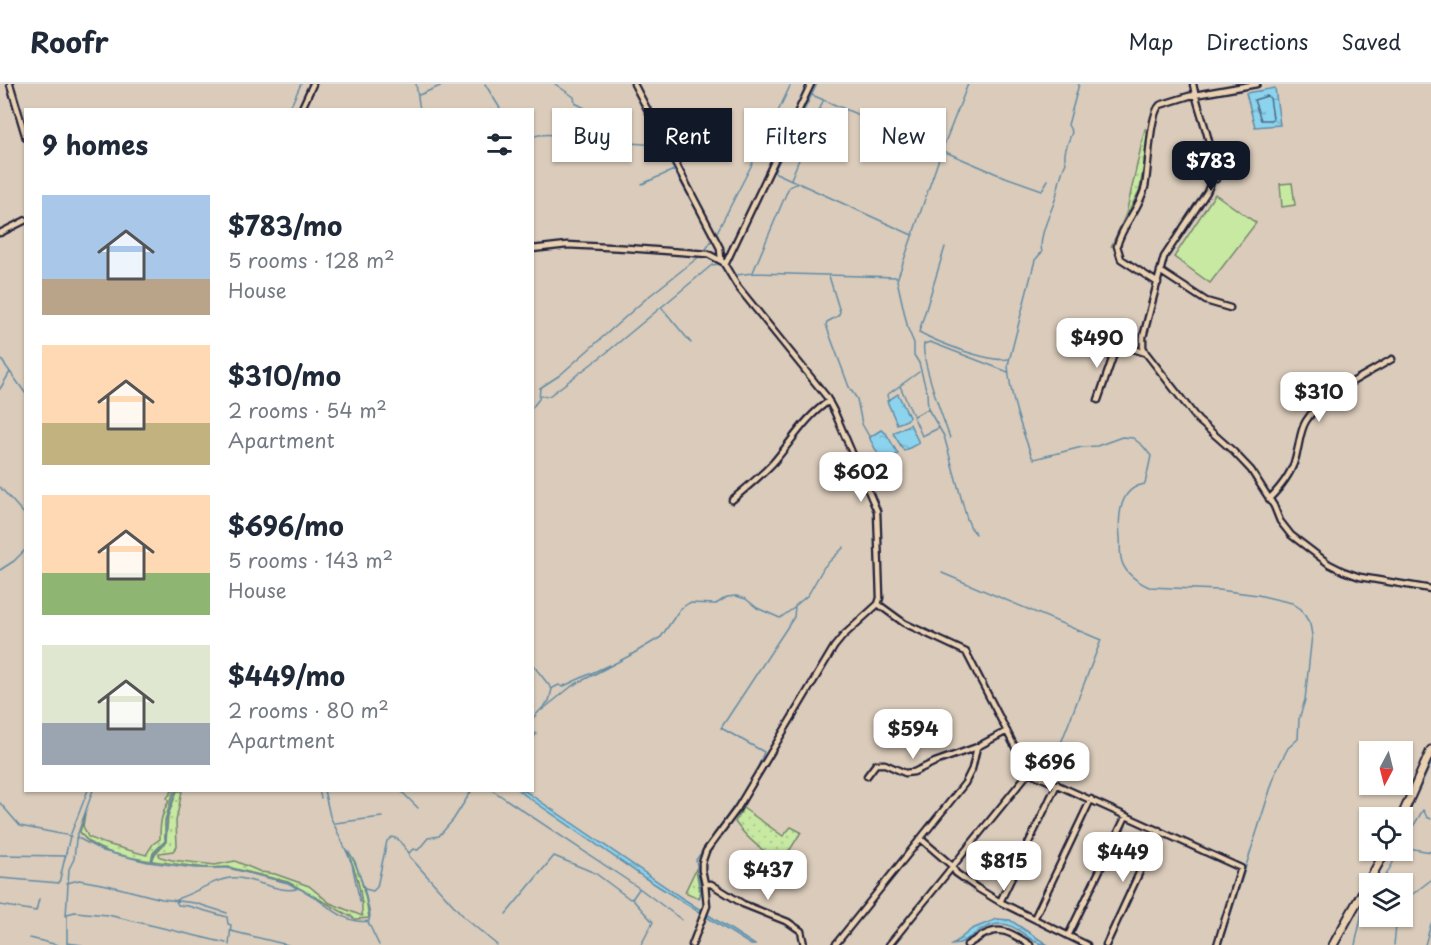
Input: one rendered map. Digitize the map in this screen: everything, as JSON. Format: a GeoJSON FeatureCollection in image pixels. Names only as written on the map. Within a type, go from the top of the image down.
{"type":"FeatureCollection","features":[{"type":"Feature","properties":{"kind":"street"},"geometry":{"type":"LineString","coordinates":[[10,84],[24,131]]}},
{"type":"Feature","properties":{"kind":"street"},"geometry":{"type":"LineString","coordinates":[[302,108],[313,84]]}},
{"type":"Feature","properties":{"kind":"street"},"geometry":{"type":"LineString","coordinates":[[634,84],[720,248],[723,262],[738,287],[829,401],[877,511],[880,598],[878,604],[834,647],[738,809],[706,851],[702,863],[705,884],[704,913],[692,945]]}},
{"type":"Feature","properties":{"kind":"street"},"geometry":{"type":"LineString","coordinates":[[723,262],[812,84]]}},
{"type":"Feature","properties":{"kind":"street"},"geometry":{"type":"LineString","coordinates":[[1193,84],[1212,147],[1212,168],[1205,173],[1208,179],[1212,180],[1207,192],[1164,257],[1143,337],[1143,347],[1198,420],[1251,470],[1280,521],[1291,535],[1329,564],[1360,578],[1431,589]]}},
{"type":"Feature","properties":{"kind":"street"},"geometry":{"type":"LineString","coordinates":[[1158,282],[1121,259],[1117,246],[1145,187],[1157,108],[1168,102],[1195,95],[1257,84]]}},
{"type":"Feature","properties":{"kind":"street"},"geometry":{"type":"LineString","coordinates":[[0,233],[24,221]]}},
{"type":"Feature","properties":{"kind":"street"},"geometry":{"type":"LineString","coordinates":[[534,249],[567,245],[627,248],[708,255],[723,262]]}},
{"type":"Feature","properties":{"kind":"street"},"geometry":{"type":"LineString","coordinates":[[1160,271],[1198,297],[1230,308]]}},
{"type":"Feature","properties":{"kind":"street"},"geometry":{"type":"LineString","coordinates":[[1092,334],[1117,345],[1146,353]]}},
{"type":"Feature","properties":{"kind":"street"},"geometry":{"type":"LineString","coordinates":[[1098,400],[1117,345]]}},
{"type":"Feature","properties":{"kind":"street"},"geometry":{"type":"LineString","coordinates":[[1269,499],[1282,485],[1293,467],[1300,434],[1306,420],[1337,393],[1392,359]]}},
{"type":"Feature","properties":{"kind":"street"},"geometry":{"type":"LineString","coordinates":[[732,500],[771,465],[797,430],[829,401]]}},
{"type":"Feature","properties":{"kind":"street"},"geometry":{"type":"LineString","coordinates":[[878,604],[904,623],[966,652],[1030,771],[1240,868],[1217,945]]}},
{"type":"Feature","properties":{"kind":"street"},"geometry":{"type":"LineString","coordinates":[[867,776],[876,764],[885,764],[905,773],[914,772],[977,747],[1007,731]]}},
{"type":"Feature","properties":{"kind":"street"},"geometry":{"type":"LineString","coordinates":[[836,945],[965,783],[972,769],[977,747]]}},
{"type":"Feature","properties":{"kind":"street"},"geometry":{"type":"LineString","coordinates":[[1406,807],[1431,750]]}},
{"type":"Feature","properties":{"kind":"street"},"geometry":{"type":"LineString","coordinates":[[889,945],[1030,771]]}},
{"type":"Feature","properties":{"kind":"street"},"geometry":{"type":"LineString","coordinates":[[1000,902],[1057,784]]}},
{"type":"Feature","properties":{"kind":"street"},"geometry":{"type":"LineString","coordinates":[[1034,919],[1091,799]]}},
{"type":"Feature","properties":{"kind":"street"},"geometry":{"type":"LineString","coordinates":[[1068,936],[1126,816]]}},
{"type":"Feature","properties":{"kind":"street"},"geometry":{"type":"LineString","coordinates":[[1106,945],[1159,830]]}},
{"type":"Feature","properties":{"kind":"street"},"geometry":{"type":"LineString","coordinates":[[921,839],[977,888],[1000,902],[1087,945]]}},
{"type":"Feature","properties":{"kind":"street"},"geometry":{"type":"LineString","coordinates":[[1333,945],[1380,861]]}},
{"type":"Feature","properties":{"kind":"street"},"geometry":{"type":"LineString","coordinates":[[705,884],[711,884],[743,904],[788,922],[801,931],[804,945]]}},
{"type":"Feature","properties":{"kind":"street"},"geometry":{"type":"LineString","coordinates":[[967,945],[994,930],[1017,936],[1030,945]]}},
{"type":"Feature","properties":{"kind":"green space"},"geometry":{"type":"Polygon","coordinates":[[[1145,129],[1149,130],[1140,189],[1111,247],[1126,214],[1145,129]]]}},
{"type":"Feature","properties":{"kind":"green space"},"geometry":{"type":"Polygon","coordinates":[[[1292,183],[1295,205],[1282,207],[1280,184],[1292,183]]]}},
{"type":"Feature","properties":{"kind":"green space"},"geometry":{"type":"Polygon","coordinates":[[[1215,194],[1256,223],[1210,283],[1174,257],[1215,194]]]}},
{"type":"Feature","properties":{"kind":"green space"},"geometry":{"type":"Polygon","coordinates":[[[174,792],[165,820],[165,841],[153,853],[151,861],[122,856],[102,849],[93,845],[80,832],[85,814],[83,826],[88,837],[146,855],[153,844],[160,839],[164,810],[169,801],[167,798],[174,792]]]}},
{"type":"Feature","properties":{"kind":"green space"},"geometry":{"type":"Polygon","coordinates":[[[177,792],[182,792],[176,821],[177,846],[173,851],[159,853],[160,857],[215,865],[235,861],[261,872],[275,874],[309,886],[330,903],[362,916],[358,882],[346,850],[355,863],[369,918],[355,919],[288,882],[228,867],[207,868],[152,861],[166,842],[168,816],[177,792]]]}},
{"type":"Feature","properties":{"kind":"green space"},"geometry":{"type":"Polygon","coordinates":[[[743,808],[783,836],[791,827],[801,832],[783,861],[756,845],[735,822],[743,808]]]}},
{"type":"Feature","properties":{"kind":"green space"},"geometry":{"type":"Polygon","coordinates":[[[696,869],[700,893],[698,898],[685,892],[696,869]]]}},
{"type":"Feature","properties":{"kind":"water"},"geometry":{"type":"Polygon","coordinates":[[[1275,88],[1280,125],[1255,127],[1246,93],[1275,88]]]}},
{"type":"Feature","properties":{"kind":"water"},"geometry":{"type":"Polygon","coordinates":[[[898,394],[909,417],[897,424],[887,401],[898,394]]]}},
{"type":"Feature","properties":{"kind":"water"},"geometry":{"type":"Polygon","coordinates":[[[910,424],[919,443],[904,451],[893,433],[910,424]]]}},
{"type":"Feature","properties":{"kind":"water"},"geometry":{"type":"Polygon","coordinates":[[[881,430],[886,433],[898,454],[885,460],[880,458],[870,439],[881,430]]]}},
{"type":"Feature","properties":{"kind":"water"},"geometry":{"type":"Polygon","coordinates":[[[520,792],[526,792],[755,945],[751,945],[645,878],[520,792]]]}},
{"type":"Feature","properties":{"kind":"water"},"geometry":{"type":"Polygon","coordinates":[[[997,919],[1010,920],[1048,945],[1036,942],[1014,928],[1002,924],[987,927],[963,942],[952,945],[972,929],[997,919]]]}},
{"type":"Feature","properties":{"kind":"waterway"},"geometry":{"type":"LineString","coordinates":[[290,108],[301,84]]}},
{"type":"Feature","properties":{"kind":"waterway"},"geometry":{"type":"LineString","coordinates":[[416,84],[420,108]]}},
{"type":"Feature","properties":{"kind":"waterway"},"geometry":{"type":"LineString","coordinates":[[419,95],[445,84]]}},
{"type":"Feature","properties":{"kind":"waterway"},"geometry":{"type":"LineString","coordinates":[[485,84],[500,108]]}},
{"type":"Feature","properties":{"kind":"waterway"},"geometry":{"type":"LineString","coordinates":[[555,84],[574,97],[575,103],[585,108],[601,140],[660,145],[713,240]]}},
{"type":"Feature","properties":{"kind":"waterway"},"geometry":{"type":"LineString","coordinates":[[715,236],[791,84]]}},
{"type":"Feature","properties":{"kind":"waterway"},"geometry":{"type":"LineString","coordinates":[[817,84],[774,172],[912,235]]}},
{"type":"Feature","properties":{"kind":"waterway"},"geometry":{"type":"LineString","coordinates":[[968,84],[942,150],[897,280],[908,329],[914,343],[914,355],[919,363],[927,393],[928,409],[944,436],[967,519],[976,534]]}},
{"type":"Feature","properties":{"kind":"waterway"},"geometry":{"type":"LineString","coordinates":[[1079,84],[1068,125],[1072,132],[1065,152],[1066,163],[1043,234],[1042,252],[1035,260],[1008,365],[1014,400],[1032,457],[1034,459],[1082,447],[1097,446],[1122,437],[1133,438],[1151,456],[1145,484],[1130,491],[1125,497],[1120,512],[1121,556],[1129,574],[1149,587],[1219,590],[1258,595],[1292,603],[1301,609],[1310,624],[1312,635],[1298,739],[1288,748],[1276,771],[1221,945]]}},
{"type":"Feature","properties":{"kind":"waterway"},"geometry":{"type":"LineString","coordinates":[[812,95],[997,174],[1042,190],[1048,180]]}},
{"type":"Feature","properties":{"kind":"waterway"},"geometry":{"type":"LineString","coordinates":[[791,179],[823,101]]}},
{"type":"Feature","properties":{"kind":"waterway"},"geometry":{"type":"LineString","coordinates":[[534,136],[552,135]]}},
{"type":"Feature","properties":{"kind":"waterway"},"geometry":{"type":"LineString","coordinates":[[642,184],[674,170]]}},
{"type":"Feature","properties":{"kind":"waterway"},"geometry":{"type":"LineString","coordinates":[[753,272],[789,187],[798,183]]}},
{"type":"Feature","properties":{"kind":"waterway"},"geometry":{"type":"LineString","coordinates":[[705,251],[712,240]]}},
{"type":"Feature","properties":{"kind":"waterway"},"geometry":{"type":"LineString","coordinates":[[945,247],[919,332],[976,355],[1008,359]]}},
{"type":"Feature","properties":{"kind":"waterway"},"geometry":{"type":"LineString","coordinates":[[534,405],[539,399],[540,388],[560,375],[648,297],[700,256]]}},
{"type":"Feature","properties":{"kind":"waterway"},"geometry":{"type":"LineString","coordinates":[[539,396],[549,396],[606,353],[712,265],[719,264],[727,273]]}},
{"type":"Feature","properties":{"kind":"waterway"},"geometry":{"type":"LineString","coordinates":[[736,275],[753,273],[897,277]]}},
{"type":"Feature","properties":{"kind":"waterway"},"geometry":{"type":"LineString","coordinates":[[829,276],[840,312],[826,325],[849,387],[857,399],[862,424],[870,438]]}},
{"type":"Feature","properties":{"kind":"waterway"},"geometry":{"type":"LineString","coordinates":[[662,308],[691,343]]}},
{"type":"Feature","properties":{"kind":"waterway"},"geometry":{"type":"LineString","coordinates":[[950,438],[929,376],[924,344],[930,342],[1008,372]]}},
{"type":"Feature","properties":{"kind":"waterway"},"geometry":{"type":"LineString","coordinates":[[0,358],[24,391]]}},
{"type":"Feature","properties":{"kind":"waterway"},"geometry":{"type":"LineString","coordinates":[[0,389],[10,372]]}},
{"type":"Feature","properties":{"kind":"waterway"},"geometry":{"type":"LineString","coordinates":[[888,399],[887,395],[919,372]]}},
{"type":"Feature","properties":{"kind":"waterway"},"geometry":{"type":"LineString","coordinates":[[900,386],[922,436],[939,428]]}},
{"type":"Feature","properties":{"kind":"waterway"},"geometry":{"type":"LineString","coordinates":[[914,416],[928,409]]}},
{"type":"Feature","properties":{"kind":"waterway"},"geometry":{"type":"LineString","coordinates":[[0,487],[24,514]]}},
{"type":"Feature","properties":{"kind":"waterway"},"geometry":{"type":"LineString","coordinates":[[753,779],[764,752],[721,728],[794,617],[795,606],[808,595],[824,567],[844,547]]}},
{"type":"Feature","properties":{"kind":"waterway"},"geometry":{"type":"LineString","coordinates":[[0,570],[24,551]]}},
{"type":"Feature","properties":{"kind":"waterway"},"geometry":{"type":"LineString","coordinates":[[942,573],[1101,640],[1049,774]]}},
{"type":"Feature","properties":{"kind":"waterway"},"geometry":{"type":"LineString","coordinates":[[542,710],[572,686],[661,637],[680,609],[689,603],[716,604],[727,597],[736,596],[780,618],[794,608]]}},
{"type":"Feature","properties":{"kind":"waterway"},"geometry":{"type":"LineString","coordinates":[[553,688],[559,685],[562,687],[609,665]]}},
{"type":"Feature","properties":{"kind":"waterway"},"geometry":{"type":"LineString","coordinates":[[534,666],[552,689],[549,701],[534,717]]}},
{"type":"Feature","properties":{"kind":"waterway"},"geometry":{"type":"LineString","coordinates":[[534,732],[536,734],[534,737]]}},
{"type":"Feature","properties":{"kind":"waterway"},"geometry":{"type":"LineString","coordinates":[[1411,807],[1431,764]]}},
{"type":"Feature","properties":{"kind":"waterway"},"geometry":{"type":"LineString","coordinates":[[699,899],[701,892],[696,860],[749,785]]}},
{"type":"Feature","properties":{"kind":"waterway"},"geometry":{"type":"LineString","coordinates":[[0,878],[59,883],[70,836],[87,792]]}},
{"type":"Feature","properties":{"kind":"waterway"},"geometry":{"type":"LineString","coordinates":[[66,916],[69,869],[74,859],[76,839],[92,792]]}},
{"type":"Feature","properties":{"kind":"waterway"},"geometry":{"type":"LineString","coordinates":[[152,861],[154,853],[166,841],[166,820],[176,792]]}},
{"type":"Feature","properties":{"kind":"waterway"},"geometry":{"type":"LineString","coordinates":[[320,792],[321,798]]}},
{"type":"Feature","properties":{"kind":"waterway"},"geometry":{"type":"LineString","coordinates":[[229,945],[231,925],[228,924],[227,917],[178,905],[176,901],[223,879],[238,878],[285,890],[298,888],[340,915],[349,919],[369,921],[370,915],[364,888],[355,862],[346,850],[330,816],[324,792]]}},
{"type":"Feature","properties":{"kind":"waterway"},"geometry":{"type":"LineString","coordinates":[[402,792],[418,808]]}},
{"type":"Feature","properties":{"kind":"waterway"},"geometry":{"type":"LineString","coordinates":[[409,853],[413,849],[418,850],[428,838],[439,836],[453,820],[471,792]]}},
{"type":"Feature","properties":{"kind":"waterway"},"geometry":{"type":"LineString","coordinates":[[495,792],[639,888],[682,920]]}},
{"type":"Feature","properties":{"kind":"waterway"},"geometry":{"type":"LineString","coordinates":[[0,803],[20,826],[71,836]]}},
{"type":"Feature","properties":{"kind":"waterway"},"geometry":{"type":"LineString","coordinates":[[1413,827],[1423,810],[1431,819]]}},
{"type":"Feature","properties":{"kind":"waterway"},"geometry":{"type":"LineString","coordinates":[[335,823],[382,817]]}},
{"type":"Feature","properties":{"kind":"waterway"},"geometry":{"type":"LineString","coordinates":[[76,837],[103,851],[148,862],[195,868],[228,868],[288,883],[297,888]]}},
{"type":"Feature","properties":{"kind":"waterway"},"geometry":{"type":"LineString","coordinates":[[365,889],[373,891],[377,887],[387,841],[392,837],[398,839],[409,856],[465,918],[497,945]]}},
{"type":"Feature","properties":{"kind":"waterway"},"geometry":{"type":"LineString","coordinates":[[1413,849],[1431,852]]}},
{"type":"Feature","properties":{"kind":"waterway"},"geometry":{"type":"LineString","coordinates":[[346,850],[352,864],[360,902]]}},
{"type":"Feature","properties":{"kind":"waterway"},"geometry":{"type":"LineString","coordinates":[[0,855],[66,856]]}},
{"type":"Feature","properties":{"kind":"waterway"},"geometry":{"type":"LineString","coordinates":[[506,914],[554,856],[595,873],[630,899],[633,898]]}},
{"type":"Feature","properties":{"kind":"waterway"},"geometry":{"type":"LineString","coordinates":[[1379,873],[1385,861]]}},
{"type":"Feature","properties":{"kind":"waterway"},"geometry":{"type":"LineString","coordinates":[[1387,873],[1394,861]]}},
{"type":"Feature","properties":{"kind":"waterway"},"geometry":{"type":"LineString","coordinates":[[67,883],[79,880],[107,885],[162,899],[195,903],[227,913]]}},
{"type":"Feature","properties":{"kind":"waterway"},"geometry":{"type":"LineString","coordinates":[[1413,894],[1431,880]]}},
{"type":"Feature","properties":{"kind":"waterway"},"geometry":{"type":"LineString","coordinates":[[639,889],[632,899],[653,922],[641,945]]}},
{"type":"Feature","properties":{"kind":"waterway"},"geometry":{"type":"LineString","coordinates":[[0,905],[36,911],[39,899]]}},
{"type":"Feature","properties":{"kind":"waterway"},"geometry":{"type":"LineString","coordinates":[[67,945],[67,914],[75,912],[108,915],[226,943]]}},
{"type":"Feature","properties":{"kind":"waterway"},"geometry":{"type":"LineString","coordinates":[[368,922],[379,945]]}},
{"type":"Feature","properties":{"kind":"waterway"},"geometry":{"type":"LineString","coordinates":[[1425,945],[1431,924]]}},
{"type":"Feature","properties":{"kind":"waterway"},"geometry":{"type":"LineString","coordinates":[[1355,945],[1359,927]]}},
{"type":"Feature","properties":{"kind":"waterway"},"geometry":{"type":"LineString","coordinates":[[1394,945],[1396,927]]}},
{"type":"Feature","properties":{"kind":"waterway"},"geometry":{"type":"LineString","coordinates":[[231,931],[288,945]]}},
{"type":"Feature","properties":{"kind":"waterway"},"geometry":{"type":"LineString","coordinates":[[30,938],[58,945]]}},
{"type":"Feature","properties":{"kind":"waterway"},"geometry":{"type":"LineString","coordinates":[[67,943],[82,945]]}}]}
